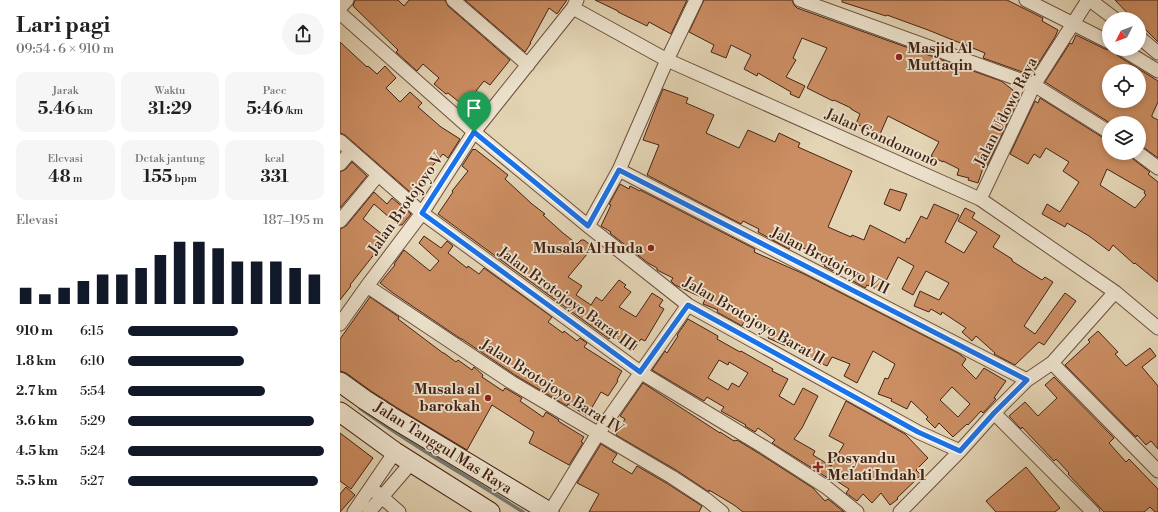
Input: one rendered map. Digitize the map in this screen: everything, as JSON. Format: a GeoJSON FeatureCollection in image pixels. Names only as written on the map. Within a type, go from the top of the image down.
{"type":"FeatureCollection","features":[{"type":"Feature","properties":{"kind":"street"},"geometry":{"type":"LineString","coordinates":[[340,8],[347,0]]}},
{"type":"Feature","properties":{"kind":"street"},"geometry":{"type":"LineString","coordinates":[[453,0],[528,65]]}},
{"type":"Feature","properties":{"kind":"street"},"geometry":{"type":"LineString","coordinates":[[588,226],[619,170],[667,60],[696,0]]}},
{"type":"Feature","properties":{"kind":"street"},"geometry":{"type":"LineString","coordinates":[[800,0],[1034,86],[1102,128]]}},
{"type":"Feature","properties":{"kind":"street"},"geometry":{"type":"LineString","coordinates":[[1026,0],[1102,38]]}},
{"type":"Feature","properties":{"kind":"street"},"geometry":{"type":"LineString","coordinates":[[1089,0],[1105,12]]}},
{"type":"Feature","properties":{"kind":"street","name":"Jalan Udowo Raya"},"geometry":{"type":"LineString","coordinates":[[980,199],[1034,86],[1089,0]]}},
{"type":"Feature","properties":{"kind":"street","name":"Jalan Brotojoyo V"},"geometry":{"type":"LineString","coordinates":[[340,324],[422,213],[474,132],[575,4]]}},
{"type":"Feature","properties":{"kind":"street","name":"Jalan Gondomono"},"geometry":{"type":"LineString","coordinates":[[575,4],[667,60],[980,199],[1115,292],[1158,328]]}},
{"type":"Feature","properties":{"kind":"street","name":"Jalan Brotojoyo Barat II"},"geometry":{"type":"LineString","coordinates":[[340,13],[474,132],[588,226],[688,305],[918,432],[960,451]]}},
{"type":"Feature","properties":{"kind":"street"},"geometry":{"type":"LineString","coordinates":[[1146,43],[1158,53]]}},
{"type":"Feature","properties":{"kind":"street"},"geometry":{"type":"LineString","coordinates":[[1133,56],[1158,71]]}},
{"type":"Feature","properties":{"kind":"street","name":"Jalan Brotojoyo Barat III"},"geometry":{"type":"LineString","coordinates":[[340,141],[422,213],[640,372],[764,447],[826,487],[857,512]]}},
{"type":"Feature","properties":{"kind":"street"},"geometry":{"type":"LineString","coordinates":[[340,164],[351,151]]}},
{"type":"Feature","properties":{"kind":"street"},"geometry":{"type":"LineString","coordinates":[[1146,159],[1158,168]]}},
{"type":"Feature","properties":{"kind":"street","name":"Jalan Brotojoyo VII"},"geometry":{"type":"LineString","coordinates":[[619,170],[1027,380]]}},
{"type":"Feature","properties":{"kind":"street"},"geometry":{"type":"LineString","coordinates":[[340,221],[378,175]]}},
{"type":"Feature","properties":{"kind":"street","name":"Jalan Brotojoyo Barat IV"},"geometry":{"type":"LineString","coordinates":[[367,286],[510,382],[672,478],[707,500],[722,512]]}},
{"type":"Feature","properties":{"kind":"street"},"geometry":{"type":"LineString","coordinates":[[900,512],[1027,380],[1052,363],[1115,292]]}},
{"type":"Feature","properties":{"kind":"street"},"geometry":{"type":"LineString","coordinates":[[550,512],[598,434],[688,305]]}},
{"type":"Feature","properties":{"kind":"street"},"geometry":{"type":"LineString","coordinates":[[1052,363],[1158,471]]}},
{"type":"Feature","properties":{"kind":"street","name":"Jalan Tanggul Mas Raya"},"geometry":{"type":"LineString","coordinates":[[340,382],[393,418],[474,468],[550,512]]}},
{"type":"Feature","properties":{"kind":"street","name":"Jalan Tanggul Mas Raya"},"geometry":{"type":"LineString","coordinates":[[340,412],[411,463],[490,512]]}},
{"type":"Feature","properties":{"kind":"street"},"geometry":{"type":"LineString","coordinates":[[994,413],[1093,512]]}},
{"type":"Feature","properties":{"kind":"street"},"geometry":{"type":"LineString","coordinates":[[354,512],[395,452]]}},
{"type":"Feature","properties":{"kind":"street"},"geometry":{"type":"LineString","coordinates":[[369,512],[411,463]]}},
{"type":"Feature","properties":{"kind":"street"},"geometry":{"type":"LineString","coordinates":[[371,488],[399,512]]}},
{"type":"Feature","properties":{"kind":"building"},"geometry":{"type":"Polygon","coordinates":[[[355,0],[398,0],[404,6],[409,0],[445,0],[448,6],[510,60],[490,85],[484,81],[464,106],[434,84],[439,78],[423,64],[417,71],[396,52],[398,50],[353,6],[355,0]]]}},
{"type":"Feature","properties":{"kind":"building"},"geometry":{"type":"Polygon","coordinates":[[[465,0],[567,0],[557,14],[549,8],[525,52],[465,0]]]}},
{"type":"Feature","properties":{"kind":"building"},"geometry":{"type":"Polygon","coordinates":[[[595,0],[687,0],[671,34],[649,22],[647,26],[595,0]]]}},
{"type":"Feature","properties":{"kind":"building"},"geometry":{"type":"Polygon","coordinates":[[[704,0],[792,0],[797,8],[1001,81],[1013,91],[1021,95],[987,166],[984,165],[978,183],[968,180],[969,178],[957,175],[959,169],[931,156],[939,142],[888,116],[880,134],[856,124],[860,114],[851,108],[807,88],[827,48],[802,38],[793,58],[796,60],[786,77],[805,86],[799,98],[790,94],[791,92],[758,73],[757,76],[744,69],[751,55],[731,45],[726,58],[711,52],[714,45],[689,32],[704,0]]]}},
{"type":"Feature","properties":{"kind":"building"},"geometry":{"type":"Polygon","coordinates":[[[842,0],[1007,0],[1043,18],[1042,21],[1058,30],[1031,75],[983,58],[985,53],[928,30],[887,15],[886,16],[842,2],[842,0]]]}},
{"type":"Feature","properties":{"kind":"building"},"geometry":{"type":"Polygon","coordinates":[[[1115,0],[1158,0],[1158,42],[1146,30],[1146,12],[1126,12],[1115,0]]]}},
{"type":"Feature","properties":{"kind":"building"},"geometry":{"type":"Polygon","coordinates":[[[1076,35],[1102,48],[1102,56],[1118,56],[1131,64],[1102,64],[1102,108],[1146,108],[1146,74],[1158,81],[1158,102],[1152,117],[1158,120],[1158,158],[1146,149],[1146,116],[1102,116],[1102,118],[1045,82],[1070,43],[1072,44],[1076,35]]]}},
{"type":"Feature","properties":{"kind":"building"},"geometry":{"type":"Polygon","coordinates":[[[340,42],[367,67],[368,66],[377,74],[385,66],[396,78],[386,88],[400,102],[410,92],[422,103],[418,107],[441,127],[460,139],[448,158],[443,154],[426,173],[428,174],[417,189],[421,192],[417,198],[345,135],[340,133],[340,42]]]}},
{"type":"Feature","properties":{"kind":"building"},"geometry":{"type":"Polygon","coordinates":[[[663,89],[688,98],[686,103],[714,115],[706,133],[739,148],[748,130],[775,142],[779,133],[800,143],[798,147],[852,171],[828,227],[851,237],[852,235],[864,240],[870,225],[905,243],[907,238],[909,239],[921,216],[927,219],[934,204],[959,215],[945,242],[964,253],[977,232],[958,221],[965,208],[975,213],[972,218],[1000,236],[993,247],[1042,280],[1045,277],[1053,282],[1024,326],[1035,334],[1065,293],[1076,301],[1044,345],[1039,342],[1015,365],[994,354],[995,353],[976,336],[972,341],[962,332],[966,328],[942,312],[941,315],[931,309],[929,312],[914,306],[920,291],[939,300],[949,283],[926,271],[913,295],[902,289],[914,266],[898,257],[881,291],[867,285],[865,288],[853,281],[855,276],[835,267],[833,271],[824,266],[825,265],[822,264],[823,260],[811,255],[812,252],[792,243],[789,249],[758,232],[759,229],[743,221],[741,224],[647,175],[659,145],[643,140],[663,89]]]}},
{"type":"Feature","properties":{"kind":"building"},"geometry":{"type":"Polygon","coordinates":[[[1040,98],[1102,137],[1102,160],[1134,160],[1150,172],[1148,174],[1158,182],[1158,282],[1135,263],[1134,264],[1113,245],[1109,251],[1089,236],[1067,223],[1065,227],[1042,214],[1047,204],[1060,212],[1079,182],[1063,171],[1069,162],[1046,148],[1040,158],[1034,154],[1028,164],[1010,154],[1035,101],[1038,103],[1040,98]],[[1107,169],[1100,185],[1135,208],[1146,195],[1144,193],[1145,191],[1107,169]]]}},
{"type":"Feature","properties":{"kind":"building"},"geometry":{"type":"Polygon","coordinates":[[[473,149],[508,175],[505,179],[545,214],[543,215],[563,233],[577,244],[581,240],[584,240],[593,247],[568,277],[582,286],[576,295],[591,305],[596,297],[602,301],[619,280],[626,285],[624,287],[631,292],[619,307],[636,317],[652,293],[663,300],[659,306],[664,309],[645,341],[641,339],[633,350],[612,335],[609,339],[438,214],[453,192],[452,191],[468,171],[462,166],[473,149]]]}},
{"type":"Feature","properties":{"kind":"building"},"geometry":{"type":"Polygon","coordinates":[[[352,162],[367,176],[340,208],[340,172],[346,169],[352,162]]]}},
{"type":"Feature","properties":{"kind":"building"},"geometry":{"type":"Polygon","coordinates":[[[620,184],[629,189],[630,186],[640,190],[755,249],[754,252],[804,274],[958,353],[966,359],[962,365],[976,379],[984,368],[1006,381],[994,398],[996,399],[983,413],[981,411],[968,425],[967,424],[953,437],[939,423],[935,428],[926,419],[928,417],[911,401],[907,409],[891,401],[892,399],[878,394],[885,378],[888,379],[895,364],[873,351],[857,383],[844,376],[850,364],[832,357],[827,366],[768,338],[770,333],[744,321],[742,326],[717,312],[718,310],[703,304],[705,299],[675,285],[671,281],[673,278],[657,270],[657,268],[648,263],[610,233],[611,232],[601,226],[611,205],[609,204],[620,184]],[[952,387],[940,400],[958,417],[970,404],[952,387]]]}},
{"type":"Feature","properties":{"kind":"building"},"geometry":{"type":"Polygon","coordinates":[[[890,189],[907,194],[900,211],[884,204],[890,189]]]}},
{"type":"Feature","properties":{"kind":"building"},"geometry":{"type":"Polygon","coordinates":[[[374,192],[387,204],[392,198],[411,214],[402,225],[398,225],[374,204],[363,219],[387,238],[340,300],[340,229],[346,226],[374,192]]]}},
{"type":"Feature","properties":{"kind":"building"},"geometry":{"type":"Polygon","coordinates":[[[424,236],[441,248],[447,241],[453,246],[448,253],[467,268],[468,266],[479,274],[484,268],[552,317],[548,322],[563,333],[564,331],[577,341],[580,338],[587,343],[584,347],[622,371],[617,380],[618,381],[608,396],[601,392],[587,416],[568,404],[567,406],[515,375],[380,283],[395,265],[394,264],[404,250],[430,271],[439,261],[419,243],[424,236]]]}},
{"type":"Feature","properties":{"kind":"building"},"geometry":{"type":"Polygon","coordinates":[[[370,297],[399,317],[398,319],[456,362],[458,360],[472,370],[474,367],[483,375],[482,377],[503,391],[505,388],[522,398],[520,401],[543,417],[546,412],[584,437],[581,442],[583,443],[569,465],[529,443],[534,432],[492,405],[467,450],[399,409],[346,373],[340,371],[340,339],[370,297]]]}},
{"type":"Feature","properties":{"kind":"building"},"geometry":{"type":"Polygon","coordinates":[[[688,319],[718,336],[717,339],[773,369],[772,371],[788,379],[779,396],[794,405],[803,388],[818,396],[802,428],[794,439],[815,451],[813,455],[831,466],[844,444],[829,436],[846,401],[905,434],[928,458],[916,470],[921,475],[897,498],[898,499],[890,505],[881,493],[872,503],[863,494],[857,501],[846,493],[849,489],[832,478],[831,480],[772,443],[775,440],[758,428],[755,432],[745,426],[746,425],[721,411],[724,407],[707,397],[704,401],[652,370],[665,351],[667,353],[678,336],[677,335],[688,319]],[[719,360],[708,378],[728,390],[732,383],[739,387],[748,373],[729,362],[728,365],[719,360]]]}},
{"type":"Feature","properties":{"kind":"building"},"geometry":{"type":"Polygon","coordinates":[[[1098,331],[1118,352],[1115,354],[1126,366],[1150,348],[1156,356],[1142,367],[1158,386],[1158,449],[1151,441],[1146,445],[1137,435],[1136,437],[1065,365],[1090,342],[1088,340],[1098,331]]]}},
{"type":"Feature","properties":{"kind":"building"},"geometry":{"type":"Polygon","coordinates":[[[1054,377],[1114,438],[1109,443],[1126,462],[1129,459],[1158,489],[1158,512],[1155,512],[1150,507],[1144,512],[1104,512],[1056,459],[1054,461],[1022,427],[1021,429],[1009,416],[1025,402],[1038,416],[1057,398],[1045,385],[1054,377]]]}},
{"type":"Feature","properties":{"kind":"building"},"geometry":{"type":"Polygon","coordinates":[[[643,383],[720,433],[734,441],[737,440],[813,488],[825,501],[828,499],[844,512],[743,512],[734,505],[709,490],[709,492],[676,470],[616,435],[625,419],[620,416],[643,383]]]}},
{"type":"Feature","properties":{"kind":"building"},"geometry":{"type":"Polygon","coordinates":[[[340,433],[373,458],[351,489],[340,481],[340,433]]]}},
{"type":"Feature","properties":{"kind":"building"},"geometry":{"type":"Polygon","coordinates":[[[601,444],[617,454],[612,462],[632,474],[637,466],[702,506],[699,512],[589,512],[599,494],[577,483],[601,444]]]}},
{"type":"Feature","properties":{"kind":"building"},"geometry":{"type":"Polygon","coordinates":[[[1026,467],[1060,508],[1055,512],[996,512],[986,501],[1026,467]]]}},
{"type":"Feature","properties":{"kind":"building"},"geometry":{"type":"Polygon","coordinates":[[[346,487],[355,495],[340,512],[340,494],[346,487]]]}},
{"type":"Feature","properties":{"kind":"waterway"},"geometry":{"type":"LineString","coordinates":[[360,408],[420,448],[523,512]]}},
{"type":"Feature","properties":{"kind":"place","name":"Masjid Al Muttaqin"},"geometry":{"type":"Point","coordinates":[899,57]}},
{"type":"Feature","properties":{"kind":"place","name":"Musala Al Huda"},"geometry":{"type":"Point","coordinates":[651,248]}},
{"type":"Feature","properties":{"kind":"place","name":"Musala al barokah"},"geometry":{"type":"Point","coordinates":[488,398]}},
{"type":"Feature","properties":{"kind":"place","name":"Posyandu Melati Indah 1"},"geometry":{"type":"Point","coordinates":[818,467]}},
{"type":"Feature","properties":{"kind":"route"},"geometry":{"type":"LineString","coordinates":[[474,132],[588,226],[619,170],[1027,380],[994,413],[960,451],[918,432],[688,305],[640,372],[422,213],[474,132]]}}]}
